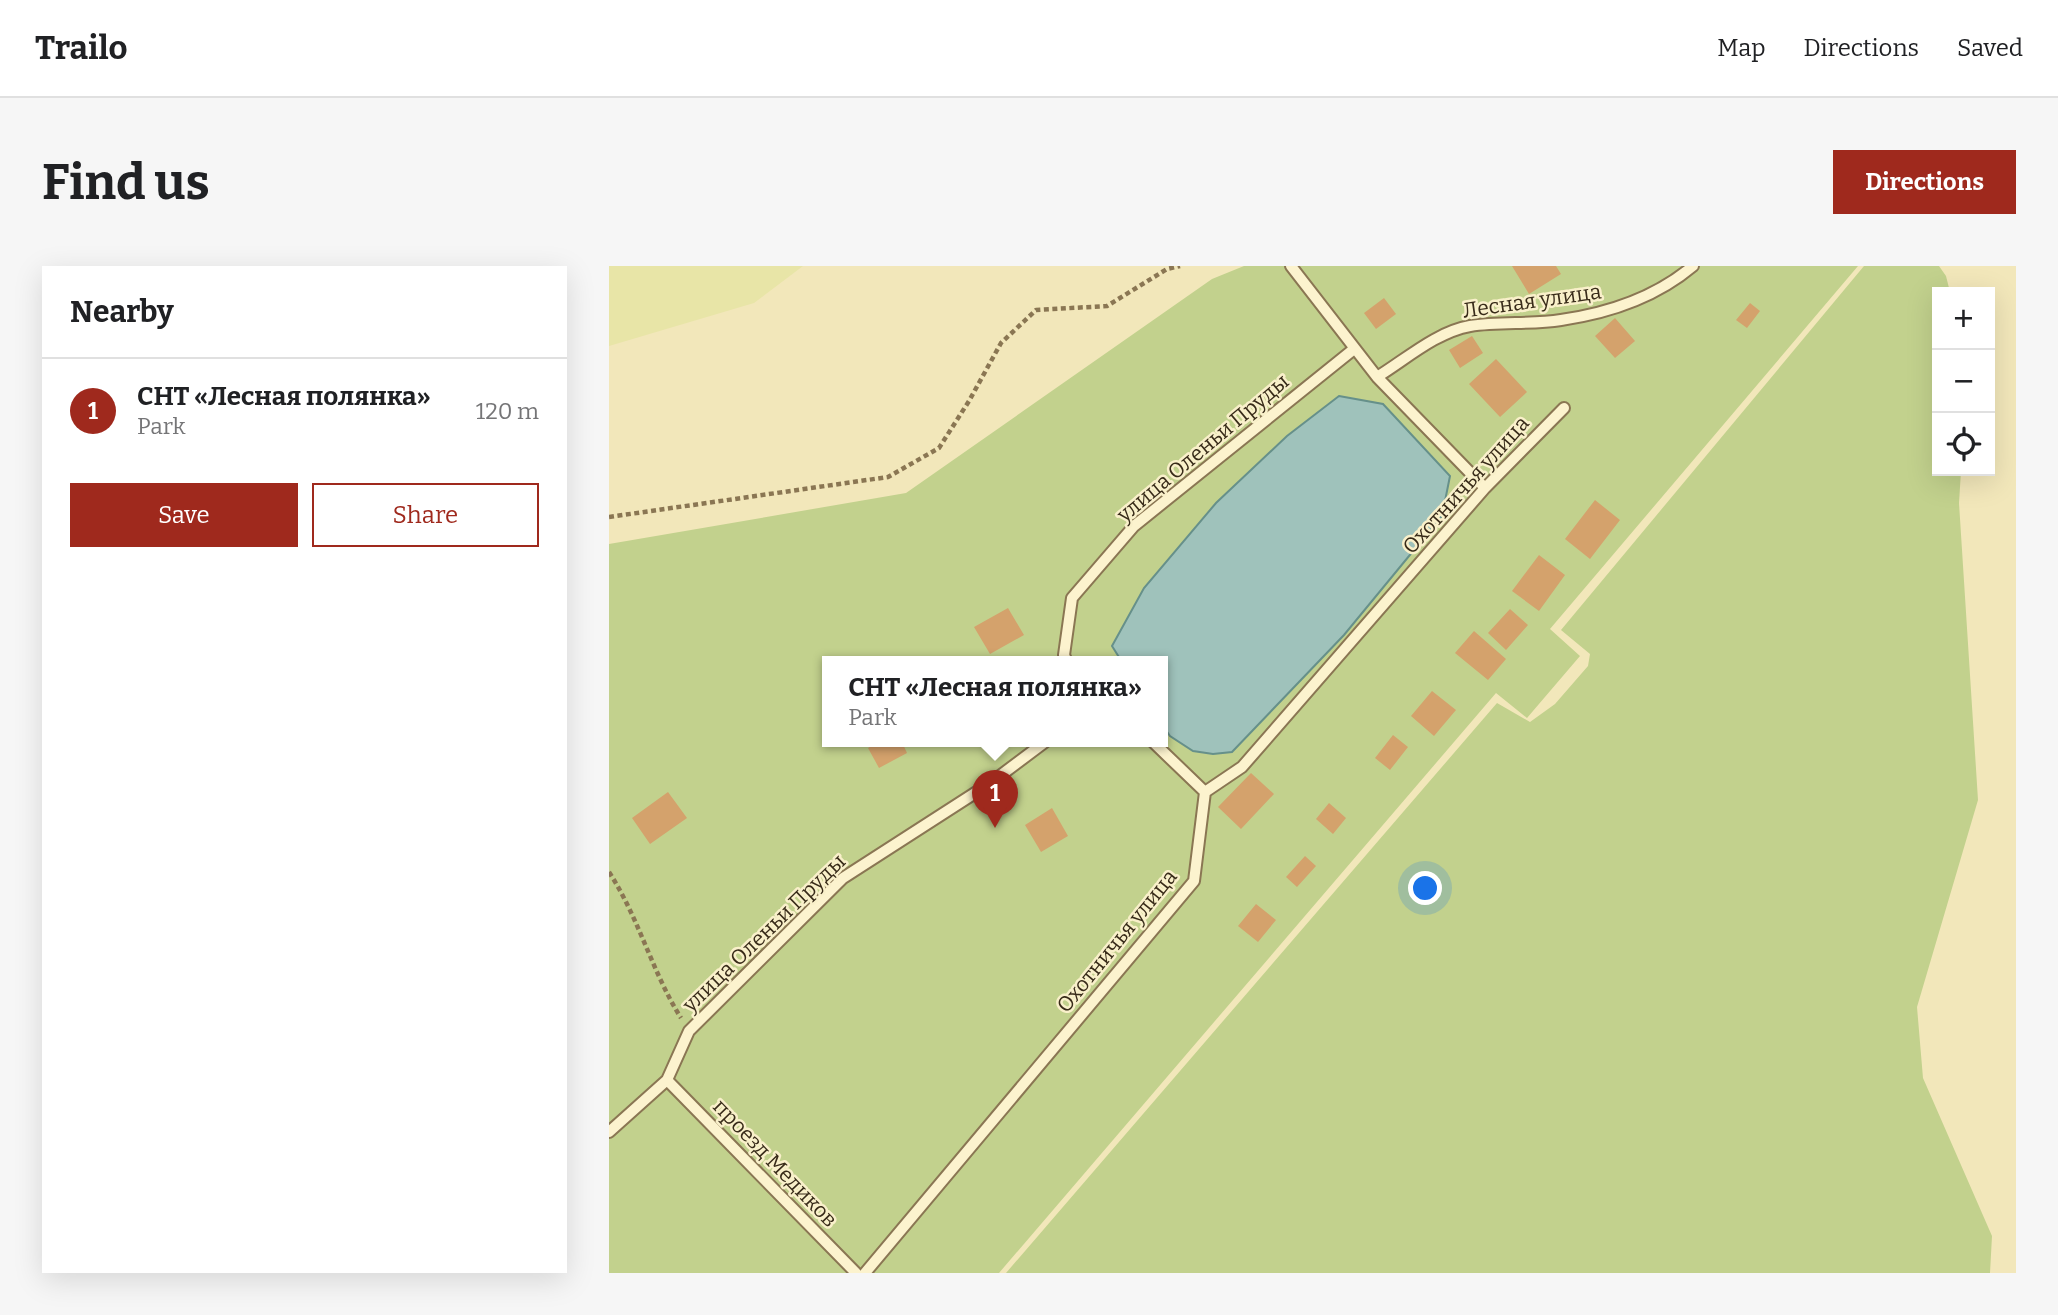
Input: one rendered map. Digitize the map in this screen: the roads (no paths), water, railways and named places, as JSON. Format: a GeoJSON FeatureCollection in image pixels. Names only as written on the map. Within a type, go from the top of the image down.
{"type":"FeatureCollection","features":[{"type":"Feature","properties":{"kind":"lane"},"geometry":{"type":"LineString","coordinates":[[1290,266],[1377,377],[1485,488]]}},
{"type":"Feature","properties":{"kind":"lane","name":"Лесная улица"},"geometry":{"type":"LineString","coordinates":[[1377,377],[1433,341],[1469,327],[1560,320],[1618,308],[1657,292],[1693,266]]}},
{"type":"Feature","properties":{"kind":"lane","name":"улица Оленьи Пруды"},"geometry":{"type":"LineString","coordinates":[[1064,656],[1072,598],[1134,526],[1354,349]]}},
{"type":"Feature","properties":{"kind":"lane","name":"Охотничья улица"},"geometry":{"type":"LineString","coordinates":[[865,1273],[1194,881],[1205,792],[1242,767],[1485,488],[1564,408]]}},
{"type":"Feature","properties":{"kind":"lane","name":"улица Оленьи Пруды"},"geometry":{"type":"LineString","coordinates":[[609,1132],[667,1080],[689,1031],[843,878],[989,784],[1038,747]]}},
{"type":"Feature","properties":{"kind":"lane"},"geometry":{"type":"LineString","coordinates":[[1158,747],[1205,792]]}},
{"type":"Feature","properties":{"kind":"lane","name":"проезд Медиков"},"geometry":{"type":"LineString","coordinates":[[667,1080],[856,1273]]}},
{"type":"Feature","properties":{"kind":"water"},"geometry":{"type":"Polygon","coordinates":[[[1339,396],[1383,404],[1450,476],[1442,516],[1344,635],[1232,752],[1213,754],[1193,751],[1168,733],[1168,656],[1118,656],[1112,646],[1144,588],[1216,503],[1287,436],[1339,396]]]}},
{"type":"Feature","properties":{"kind":"place","name":"СНТ «Лесная полянка»"},"geometry":{"type":"Point","coordinates":[995,828]}}]}
